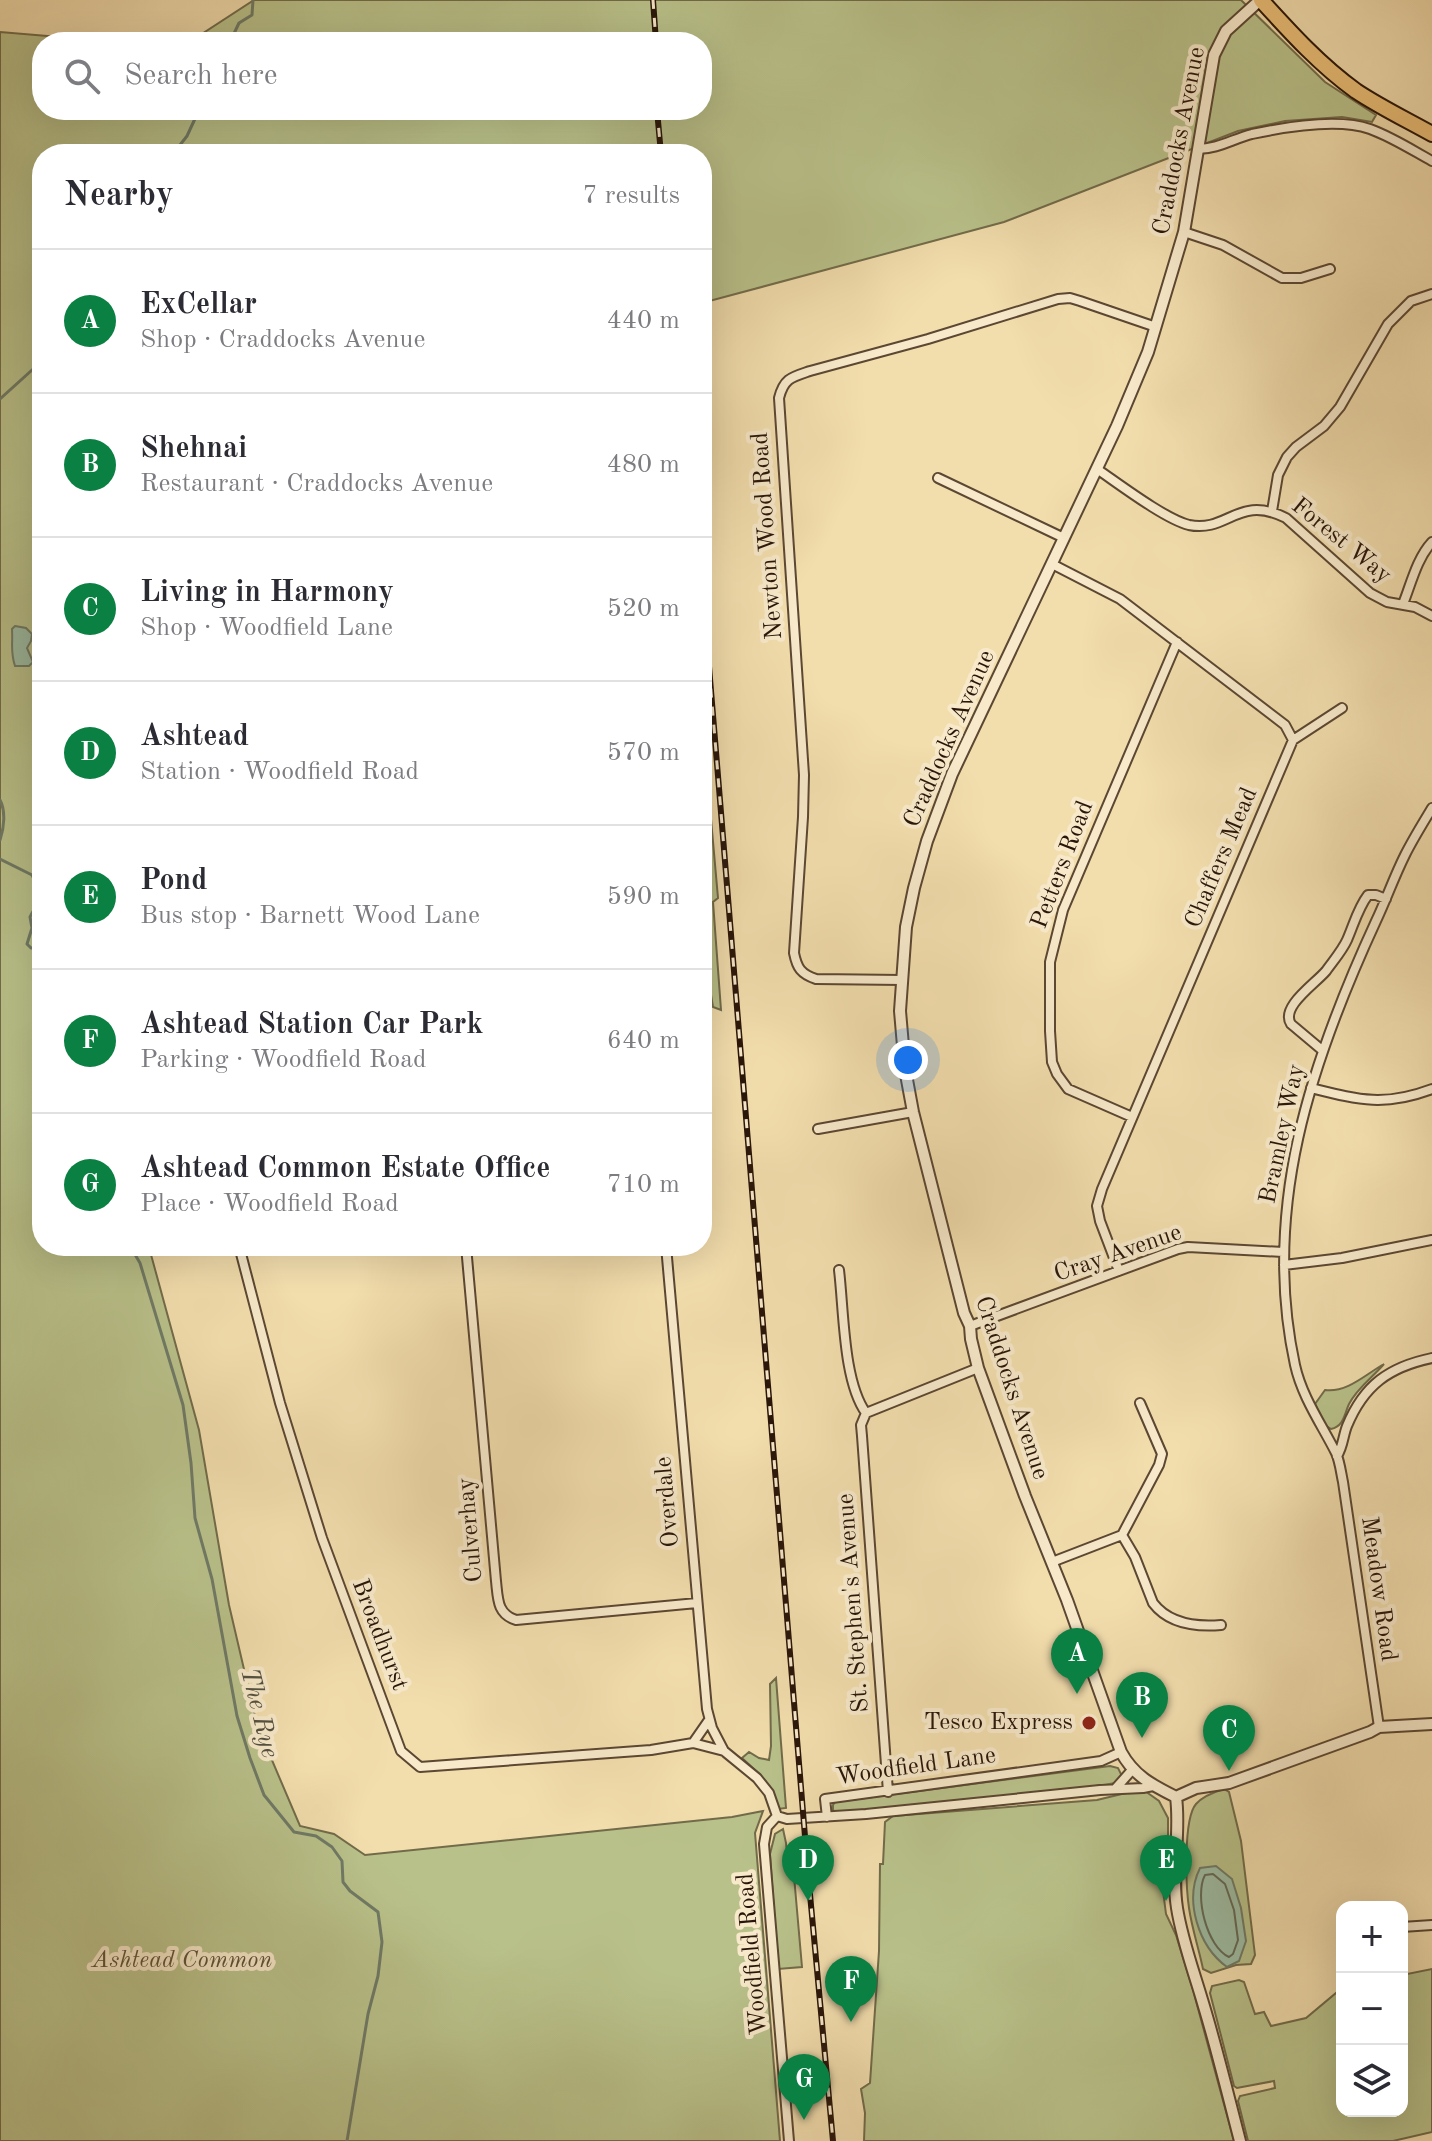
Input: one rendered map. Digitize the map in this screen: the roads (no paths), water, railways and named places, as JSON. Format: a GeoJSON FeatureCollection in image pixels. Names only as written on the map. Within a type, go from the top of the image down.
{"type":"FeatureCollection","features":[{"type":"Feature","properties":{"kind":"highway"},"geometry":{"type":"LineString","coordinates":[[1261,0],[1298,41],[1338,77],[1370,100],[1431,131]]}},
{"type":"Feature","properties":{"kind":"street","name":"Craddocks Avenue"},"geometry":{"type":"LineString","coordinates":[[1153,1786],[1132,1770],[1121,1752],[978,1368],[970,1326],[964,1313],[913,1112],[901,1028],[902,980],[906,927],[914,888],[932,826],[952,774],[1117,426],[1156,327],[1184,232],[1214,55],[1226,31],[1261,0]]}},
{"type":"Feature","properties":{"kind":"street"},"geometry":{"type":"LineString","coordinates":[[1198,149],[1211,149],[1250,135],[1285,129],[1353,126],[1381,134],[1432,161]]}},
{"type":"Feature","properties":{"kind":"street"},"geometry":{"type":"LineString","coordinates":[[1184,232],[1223,245],[1282,278],[1301,278],[1330,269]]}},
{"type":"Feature","properties":{"kind":"street"},"geometry":{"type":"LineString","coordinates":[[1272,511],[1278,475],[1287,457],[1324,426],[1340,407],[1388,324],[1411,301],[1432,294]]}},
{"type":"Feature","properties":{"kind":"street","name":"Newton Wood Road"},"geometry":{"type":"LineString","coordinates":[[902,980],[816,979],[804,975],[796,966],[794,953],[804,775],[779,398],[782,386],[791,377],[800,374],[1058,299],[1070,298],[1156,327]]}},
{"type":"Feature","properties":{"kind":"street","name":"Forest Way"},"geometry":{"type":"LineString","coordinates":[[1097,469],[1187,525],[1208,526],[1251,509],[1272,511],[1286,518],[1370,593],[1387,602],[1415,607],[1432,616]]}},
{"type":"Feature","properties":{"kind":"street"},"geometry":{"type":"LineString","coordinates":[[938,478],[1064,538]]}},
{"type":"Feature","properties":{"kind":"street"},"geometry":{"type":"LineString","coordinates":[[1403,604],[1427,547],[1432,542]]}},
{"type":"Feature","properties":{"kind":"street"},"geometry":{"type":"LineString","coordinates":[[1052,564],[1120,599],[1285,725],[1293,740],[1342,708]]}},
{"type":"Feature","properties":{"kind":"street","name":"Petters Road"},"geometry":{"type":"LineString","coordinates":[[1132,1117],[1068,1089],[1057,1074],[1052,1062],[1050,1031],[1050,962],[1063,910],[1177,642]]}},
{"type":"Feature","properties":{"kind":"street","name":"Chaffers Mead"},"geometry":{"type":"LineString","coordinates":[[1119,1271],[1100,1221],[1097,1206],[1102,1189],[1293,740]]}},
{"type":"Feature","properties":{"kind":"street","name":"Bramley Way"},"geometry":{"type":"LineString","coordinates":[[1337,1456],[1296,1369],[1288,1320],[1283,1252],[1291,1171],[1322,1050],[1351,975],[1405,855],[1432,808]]}},
{"type":"Feature","properties":{"kind":"street","name":"Bramley Way"},"geometry":{"type":"LineString","coordinates":[[1322,1050],[1291,1024],[1287,1019],[1288,1013],[1325,972],[1345,944],[1368,895],[1386,899]]}},
{"type":"Feature","properties":{"kind":"street"},"geometry":{"type":"LineString","coordinates":[[1311,1088],[1371,1102],[1406,1098],[1432,1089]]}},
{"type":"Feature","properties":{"kind":"street"},"geometry":{"type":"LineString","coordinates":[[818,1129],[913,1112]]}},
{"type":"Feature","properties":{"kind":"street"},"geometry":{"type":"LineString","coordinates":[[1284,1265],[1355,1256],[1432,1240]]}},
{"type":"Feature","properties":{"kind":"street","name":"Cray Avenue"},"geometry":{"type":"LineString","coordinates":[[970,1326],[1188,1247],[1283,1252]]}},
{"type":"Feature","properties":{"kind":"street","name":"Broadhurst"},"geometry":{"type":"LineString","coordinates":[[242,1256],[280,1403],[322,1538],[401,1751],[420,1767],[651,1750],[693,1743],[724,1751],[757,1778],[769,1793],[777,1816]]}},
{"type":"Feature","properties":{"kind":"street","name":"Culverhay"},"geometry":{"type":"LineString","coordinates":[[467,1256],[496,1581],[502,1612],[516,1620],[697,1603]]}},
{"type":"Feature","properties":{"kind":"street","name":"Overdale"},"geometry":{"type":"LineString","coordinates":[[667,1256],[709,1720],[724,1751]]}},
{"type":"Feature","properties":{"kind":"street","name":"St. Stephen's Avenue"},"geometry":{"type":"LineString","coordinates":[[839,1270],[851,1376],[858,1402],[866,1413],[861,1425],[888,1792]]}},
{"type":"Feature","properties":{"kind":"street"},"geometry":{"type":"LineString","coordinates":[[1337,1456],[1353,1411],[1373,1385],[1400,1368],[1432,1358]]}},
{"type":"Feature","properties":{"kind":"street"},"geometry":{"type":"LineString","coordinates":[[866,1413],[978,1368]]}},
{"type":"Feature","properties":{"kind":"street"},"geometry":{"type":"LineString","coordinates":[[1052,1562],[1122,1535],[1162,1454],[1140,1403]]}},
{"type":"Feature","properties":{"kind":"street","name":"Meadow Road"},"geometry":{"type":"LineString","coordinates":[[1337,1456],[1379,1727]]}},
{"type":"Feature","properties":{"kind":"street"},"geometry":{"type":"LineString","coordinates":[[1122,1535],[1157,1609],[1199,1627],[1221,1625]]}},
{"type":"Feature","properties":{"kind":"street"},"geometry":{"type":"LineString","coordinates":[[693,1743],[709,1720]]}},
{"type":"Feature","properties":{"kind":"street"},"geometry":{"type":"LineString","coordinates":[[1153,1786],[1176,1797],[1196,1788],[1229,1783],[1379,1727],[1432,1724]]}},
{"type":"Feature","properties":{"kind":"street","name":"Woodfield Lane"},"geometry":{"type":"LineString","coordinates":[[827,1817],[825,1799],[1101,1761],[1121,1752]]}},
{"type":"Feature","properties":{"kind":"street"},"geometry":{"type":"LineString","coordinates":[[1115,1789],[1132,1770]]}},
{"type":"Feature","properties":{"kind":"street","name":"Woodfield Lane"},"geometry":{"type":"LineString","coordinates":[[777,1816],[787,1819],[827,1817],[1153,1786]]}},
{"type":"Feature","properties":{"kind":"street"},"geometry":{"type":"LineString","coordinates":[[1176,1797],[1179,1816],[1174,1884],[1177,1908],[1240,2141]]}},
{"type":"Feature","properties":{"kind":"street","name":"Woodfield Road"},"geometry":{"type":"LineString","coordinates":[[777,1816],[767,1827],[764,1844],[789,2141]]}},
{"type":"Feature","properties":{"kind":"street"},"geometry":{"type":"LineString","coordinates":[[1408,1927],[1432,1925]]}},
{"type":"Feature","properties":{"kind":"water"},"geometry":{"type":"Polygon","coordinates":[[[15,626],[26,628],[32,634],[27,648],[32,660],[29,666],[15,666],[12,629],[15,626]]]}},
{"type":"Feature","properties":{"kind":"water"},"geometry":{"type":"Polygon","coordinates":[[[1216,1866],[1232,1879],[1246,1941],[1239,1961],[1227,1967],[1201,1935],[1194,1908],[1193,1894],[1200,1868],[1216,1866]]]}},
{"type":"Feature","properties":{"kind":"waterway","name":"The Rye"},"geometry":{"type":"LineString","coordinates":[[235,32],[239,23],[252,15],[253,0]]}},
{"type":"Feature","properties":{"kind":"waterway","name":"The Rye"},"geometry":{"type":"LineString","coordinates":[[181,144],[194,120]]}},
{"type":"Feature","properties":{"kind":"waterway","name":"The Rye"},"geometry":{"type":"LineString","coordinates":[[0,399],[32,370]]}},
{"type":"Feature","properties":{"kind":"waterway","name":"The Rye"},"geometry":{"type":"LineString","coordinates":[[0,800],[4,820],[0,840]]}},
{"type":"Feature","properties":{"kind":"waterway","name":"The Rye"},"geometry":{"type":"LineString","coordinates":[[0,859],[32,875]]}},
{"type":"Feature","properties":{"kind":"waterway","name":"The Rye"},"geometry":{"type":"LineString","coordinates":[[32,913],[32,928]]}},
{"type":"Feature","properties":{"kind":"waterway","name":"The Rye"},"geometry":{"type":"LineString","coordinates":[[32,928],[27,944],[32,948]]}},
{"type":"Feature","properties":{"kind":"waterway","name":"The Rye"},"geometry":{"type":"LineString","coordinates":[[136,1256],[183,1405],[195,1518],[212,1579],[237,1716],[250,1758],[264,1795],[294,1832],[316,1836],[332,1847],[342,1861],[343,1882],[378,1912],[382,1942],[378,1976],[368,2014],[347,2141]]}},
{"type":"Feature","properties":{"kind":"railway"},"geometry":{"type":"LineString","coordinates":[[653,0],[655,32]]}},
{"type":"Feature","properties":{"kind":"railway"},"geometry":{"type":"LineString","coordinates":[[658,120],[660,144]]}},
{"type":"Feature","properties":{"kind":"railway"},"geometry":{"type":"LineString","coordinates":[[712,703],[808,1873],[833,2141]]}},
{"type":"Feature","properties":{"kind":"place","name":"ExCellar"},"geometry":{"type":"Point","coordinates":[1077,1694]}},
{"type":"Feature","properties":{"kind":"place","name":"Tesco Express"},"geometry":{"type":"Point","coordinates":[1089,1723]}},
{"type":"Feature","properties":{"kind":"place","name":"Shehnai"},"geometry":{"type":"Point","coordinates":[1142,1738]}},
{"type":"Feature","properties":{"kind":"place","name":"Living in Harmony"},"geometry":{"type":"Point","coordinates":[1229,1771]}},
{"type":"Feature","properties":{"kind":"place","name":"Ashtead"},"geometry":{"type":"Point","coordinates":[808,1901]}},
{"type":"Feature","properties":{"kind":"place","name":"Pond"},"geometry":{"type":"Point","coordinates":[1166,1901]}},
{"type":"Feature","properties":{"kind":"place","name":"Ashtead Station Car Park"},"geometry":{"type":"Point","coordinates":[851,2022]}},
{"type":"Feature","properties":{"kind":"place","name":"Ashtead Common Estate Office"},"geometry":{"type":"Point","coordinates":[804,2120]}},
{"type":"Feature","properties":{"kind":"park label","name":"Ashtead Common"},"geometry":{"type":"Point","coordinates":[182,1961]}}]}
